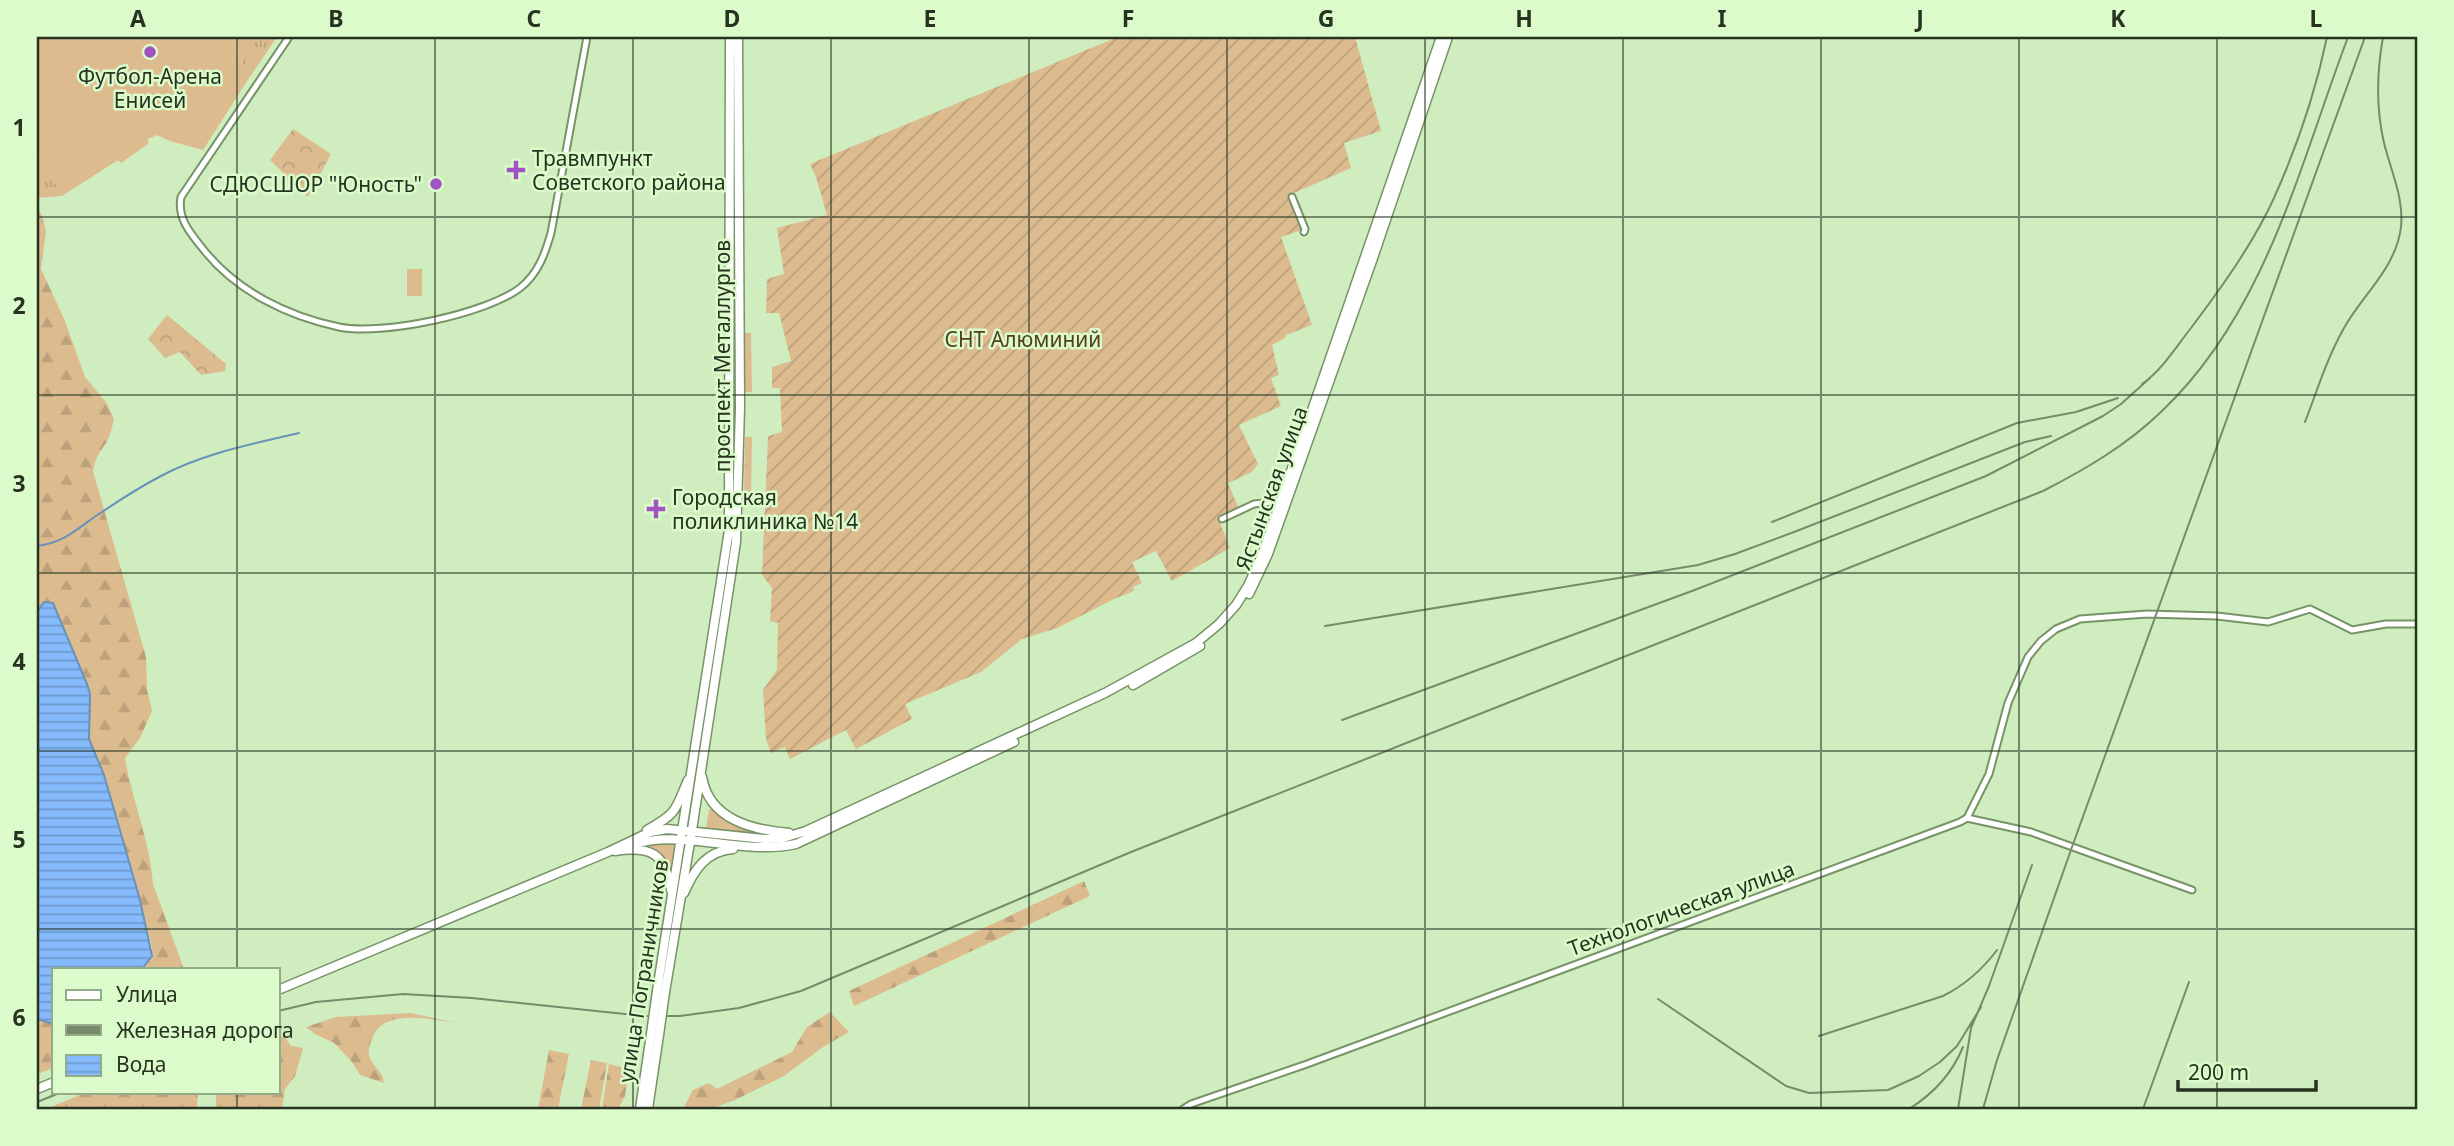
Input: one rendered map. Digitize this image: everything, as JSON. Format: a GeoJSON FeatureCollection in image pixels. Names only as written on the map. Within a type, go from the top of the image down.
{"type":"FeatureCollection","features":[{"type":"Feature","properties":{"kind":"main road","name":"проспект Металлургов"},"geometry":{"type":"LineString","coordinates":[[687,835],[729,530],[734,37]]}},
{"type":"Feature","properties":{"kind":"main road","name":"Ястынская улица"},"geometry":{"type":"LineString","coordinates":[[687,835],[765,839],[783,838],[806,831],[1105,693],[1196,643],[1232,610],[1248,586],[1262,555],[1441,37]]}},
{"type":"Feature","properties":{"kind":"main road","name":"Ястынская улица"},"geometry":{"type":"LineString","coordinates":[[687,835],[750,848],[779,847],[812,838],[899,794],[1082,710],[1186,656],[1216,634],[1255,585],[1268,554],[1448,37]]}},
{"type":"Feature","properties":{"kind":"main road"},"geometry":{"type":"LineString","coordinates":[[697,770],[708,795],[717,807],[737,822],[765,831],[806,831]]}},
{"type":"Feature","properties":{"kind":"main road"},"geometry":{"type":"LineString","coordinates":[[608,852],[671,816],[697,770]]}},
{"type":"Feature","properties":{"kind":"main road"},"geometry":{"type":"LineString","coordinates":[[280,989],[608,852],[654,839],[687,835]]}},
{"type":"Feature","properties":{"kind":"main road","name":"улица Пограничников"},"geometry":{"type":"LineString","coordinates":[[648,1109],[672,898],[687,835]]}},
{"type":"Feature","properties":{"kind":"main road","name":"улица Пограничников"},"geometry":{"type":"LineString","coordinates":[[661,992],[679,906],[687,835]]}},
{"type":"Feature","properties":{"kind":"main road"},"geometry":{"type":"LineString","coordinates":[[608,852],[638,848],[650,851],[661,859],[666,868],[672,898]]}},
{"type":"Feature","properties":{"kind":"main road"},"geometry":{"type":"LineString","coordinates":[[679,906],[692,876],[706,859],[727,849],[750,848]]}},
{"type":"Feature","properties":{"kind":"main road","name":"улица Пограничников"},"geometry":{"type":"LineString","coordinates":[[639,1109],[655,1034]]}},
{"type":"Feature","properties":{"kind":"street"},"geometry":{"type":"LineString","coordinates":[[289,37],[181,197],[180,214],[188,231],[205,252],[246,290],[311,320],[342,328],[367,329],[450,316],[495,302],[520,287],[543,258],[551,233],[587,37]]}},
{"type":"Feature","properties":{"kind":"street"},"geometry":{"type":"LineString","coordinates":[[1292,197],[1304,232]]}},
{"type":"Feature","properties":{"kind":"street"},"geometry":{"type":"LineString","coordinates":[[1222,519],[1254,505],[1280,501]]}},
{"type":"Feature","properties":{"kind":"street"},"geometry":{"type":"LineString","coordinates":[[2192,890],[2031,832],[1966,818],[1975,806],[1989,774],[2008,703],[2028,657],[2041,641],[2056,629],[2080,620],[2147,614],[2217,616],[2268,622],[2310,609],[2352,630],[2386,624],[2417,624]]}},
{"type":"Feature","properties":{"kind":"street","name":"Технологическая улица"},"geometry":{"type":"LineString","coordinates":[[1183,1109],[1966,818]]}},
{"type":"Feature","properties":{"kind":"green space"},"geometry":{"type":"Polygon","coordinates":[[[37,37],[231,37],[249,78],[203,150],[157,135],[148,139],[148,144],[121,163],[118,160],[62,196],[37,150],[37,37]]]}},
{"type":"Feature","properties":{"kind":"green space"},"geometry":{"type":"Polygon","coordinates":[[[231,37],[277,37],[249,78],[231,37]]]}},
{"type":"Feature","properties":{"kind":"green space","name":"СНТ Алюминий"},"geometry":{"type":"Polygon","coordinates":[[[1118,37],[1355,37],[1381,131],[1344,143],[1351,168],[1294,193],[1308,228],[1281,237],[1312,325],[1286,335],[1272,345],[1279,375],[1271,378],[1281,406],[1239,425],[1258,464],[1252,472],[1228,483],[1239,509],[1218,518],[1230,548],[1172,581],[1156,551],[1132,562],[1142,583],[1133,587],[1134,591],[1057,628],[1022,639],[981,672],[905,704],[912,719],[856,749],[846,730],[790,759],[785,747],[771,753],[766,739],[763,690],[777,670],[778,623],[770,621],[772,588],[762,575],[768,436],[782,432],[780,388],[772,388],[772,367],[791,361],[779,313],[766,313],[767,279],[784,274],[777,228],[827,215],[810,164],[1118,37]]]}},
{"type":"Feature","properties":{"kind":"green space"},"geometry":{"type":"Polygon","coordinates":[[[293,129],[331,154],[308,197],[270,160],[293,129]]]}},
{"type":"Feature","properties":{"kind":"green space"},"geometry":{"type":"Polygon","coordinates":[[[37,150],[62,196],[37,198],[37,150]]]}},
{"type":"Feature","properties":{"kind":"green space"},"geometry":{"type":"Polygon","coordinates":[[[37,206],[46,231],[41,269],[65,321],[85,377],[106,402],[114,419],[109,437],[93,471],[146,657],[147,689],[152,711],[140,738],[125,758],[153,884],[184,968],[144,968],[152,948],[104,775],[89,739],[90,694],[44,602],[37,612],[37,206]]]}},
{"type":"Feature","properties":{"kind":"green space"},"geometry":{"type":"Polygon","coordinates":[[[407,269],[422,269],[422,296],[407,296],[407,269]]]}},
{"type":"Feature","properties":{"kind":"green space"},"geometry":{"type":"Polygon","coordinates":[[[167,315],[226,364],[225,371],[201,375],[180,352],[165,358],[148,339],[167,315]]]}},
{"type":"Feature","properties":{"kind":"green space"},"geometry":{"type":"Polygon","coordinates":[[[745,333],[751,333],[752,392],[745,392],[745,333]]]}},
{"type":"Feature","properties":{"kind":"green space"},"geometry":{"type":"Polygon","coordinates":[[[745,437],[752,437],[751,498],[744,498],[745,437]]]}},
{"type":"Feature","properties":{"kind":"green space"},"geometry":{"type":"Polygon","coordinates":[[[713,807],[735,824],[761,835],[706,828],[709,810],[713,807]]]}},
{"type":"Feature","properties":{"kind":"green space"},"geometry":{"type":"Polygon","coordinates":[[[656,844],[675,844],[671,873],[649,847],[656,844]]]}},
{"type":"Feature","properties":{"kind":"green space"},"geometry":{"type":"Polygon","coordinates":[[[1084,881],[1090,896],[854,1006],[849,991],[1084,881]]]}},
{"type":"Feature","properties":{"kind":"green space"},"geometry":{"type":"Polygon","coordinates":[[[830,1012],[849,1032],[823,1047],[784,1076],[710,1109],[683,1109],[693,1090],[709,1083],[717,1089],[792,1052],[807,1027],[830,1012]]]}},
{"type":"Feature","properties":{"kind":"green space"},"geometry":{"type":"Polygon","coordinates":[[[410,1013],[457,1023],[409,1018],[397,1019],[378,1029],[371,1041],[369,1053],[384,1083],[360,1075],[334,1043],[306,1027],[336,1017],[410,1013]]]}},
{"type":"Feature","properties":{"kind":"green space"},"geometry":{"type":"Polygon","coordinates":[[[37,1019],[52,1023],[52,1069],[37,1074],[37,1019]]]}},
{"type":"Feature","properties":{"kind":"green space"},"geometry":{"type":"Polygon","coordinates":[[[284,1036],[291,1046],[303,1048],[295,1076],[285,1089],[282,1109],[216,1109],[216,1094],[280,1094],[280,1037],[284,1036]]]}},
{"type":"Feature","properties":{"kind":"green space"},"geometry":{"type":"Polygon","coordinates":[[[549,1050],[569,1054],[558,1109],[538,1109],[549,1050]]]}},
{"type":"Feature","properties":{"kind":"green space"},"geometry":{"type":"Polygon","coordinates":[[[591,1060],[607,1063],[599,1109],[581,1109],[591,1060]]]}},
{"type":"Feature","properties":{"kind":"green space"},"geometry":{"type":"Polygon","coordinates":[[[609,1064],[629,1069],[625,1096],[618,1109],[602,1109],[609,1064]]]}},
{"type":"Feature","properties":{"kind":"green space"},"geometry":{"type":"Polygon","coordinates":[[[82,1094],[198,1094],[197,1109],[46,1109],[82,1094]]]}},
{"type":"Feature","properties":{"kind":"water"},"geometry":{"type":"Polygon","coordinates":[[[44,602],[53,603],[87,684],[90,694],[89,739],[104,775],[140,900],[152,956],[143,968],[52,968],[52,1023],[37,1019],[37,612],[44,602]]]}},
{"type":"Feature","properties":{"kind":"waterway"},"geometry":{"type":"LineString","coordinates":[[37,546],[67,536],[127,496],[177,468],[229,450],[299,433]]}},
{"type":"Feature","properties":{"kind":"railway"},"geometry":{"type":"LineString","coordinates":[[2142,384],[2162,365],[2202,313],[2236,265],[2266,215],[2298,140],[2327,37]]}},
{"type":"Feature","properties":{"kind":"railway"},"geometry":{"type":"LineString","coordinates":[[280,1011],[316,1002],[403,994],[472,998],[644,1016],[680,1016],[739,1008],[801,991],[1131,852],[2043,491],[2106,456],[2149,423],[2198,372],[2228,329],[2276,236],[2348,37]]}},
{"type":"Feature","properties":{"kind":"railway"},"geometry":{"type":"LineString","coordinates":[[1983,1109],[1997,1060],[2072,847],[2365,37]]}},
{"type":"Feature","properties":{"kind":"railway"},"geometry":{"type":"LineString","coordinates":[[2305,422],[2338,339],[2386,268],[2398,242],[2401,227],[2399,195],[2384,143],[2380,117],[2379,77],[2383,37]]}},
{"type":"Feature","properties":{"kind":"railway"},"geometry":{"type":"LineString","coordinates":[[1342,720],[1692,591],[1986,476],[2103,416],[2150,378]]}},
{"type":"Feature","properties":{"kind":"railway"},"geometry":{"type":"LineString","coordinates":[[1772,522],[2017,423],[2076,412],[2118,398]]}},
{"type":"Feature","properties":{"kind":"railway"},"geometry":{"type":"LineString","coordinates":[[1325,626],[1698,565],[1794,532],[2025,442],[2051,436]]}},
{"type":"Feature","properties":{"kind":"railway"},"geometry":{"type":"LineString","coordinates":[[1958,1109],[1971,1028],[1989,986],[2032,865]]}},
{"type":"Feature","properties":{"kind":"railway"},"geometry":{"type":"LineString","coordinates":[[1819,1036],[1943,996],[1973,976],[1997,950]]}},
{"type":"Feature","properties":{"kind":"railway"},"geometry":{"type":"LineString","coordinates":[[2143,1109],[2189,982]]}},
{"type":"Feature","properties":{"kind":"railway"},"geometry":{"type":"LineString","coordinates":[[1658,999],[1786,1086],[1809,1093],[1888,1090],[1919,1076],[1957,1046],[1981,1007]]}},
{"type":"Feature","properties":{"kind":"railway"},"geometry":{"type":"LineString","coordinates":[[1909,1109],[1941,1082],[1963,1047]]}},
{"type":"Feature","properties":{"kind":"railway"},"geometry":{"type":"LineString","coordinates":[[37,1102],[57,1094]]}},
{"type":"Feature","properties":{"kind":"place","name":"Футбол-Арена Енисей"},"geometry":{"type":"Point","coordinates":[150,52]}},
{"type":"Feature","properties":{"kind":"place","name":"Травмпункт Советского района"},"geometry":{"type":"Point","coordinates":[516,170]}},
{"type":"Feature","properties":{"kind":"place","name":"СДЮСШОР \"Юность\""},"geometry":{"type":"Point","coordinates":[436,184]}},
{"type":"Feature","properties":{"kind":"place","name":"Городская поликлиника №14"},"geometry":{"type":"Point","coordinates":[656,509]}}]}
